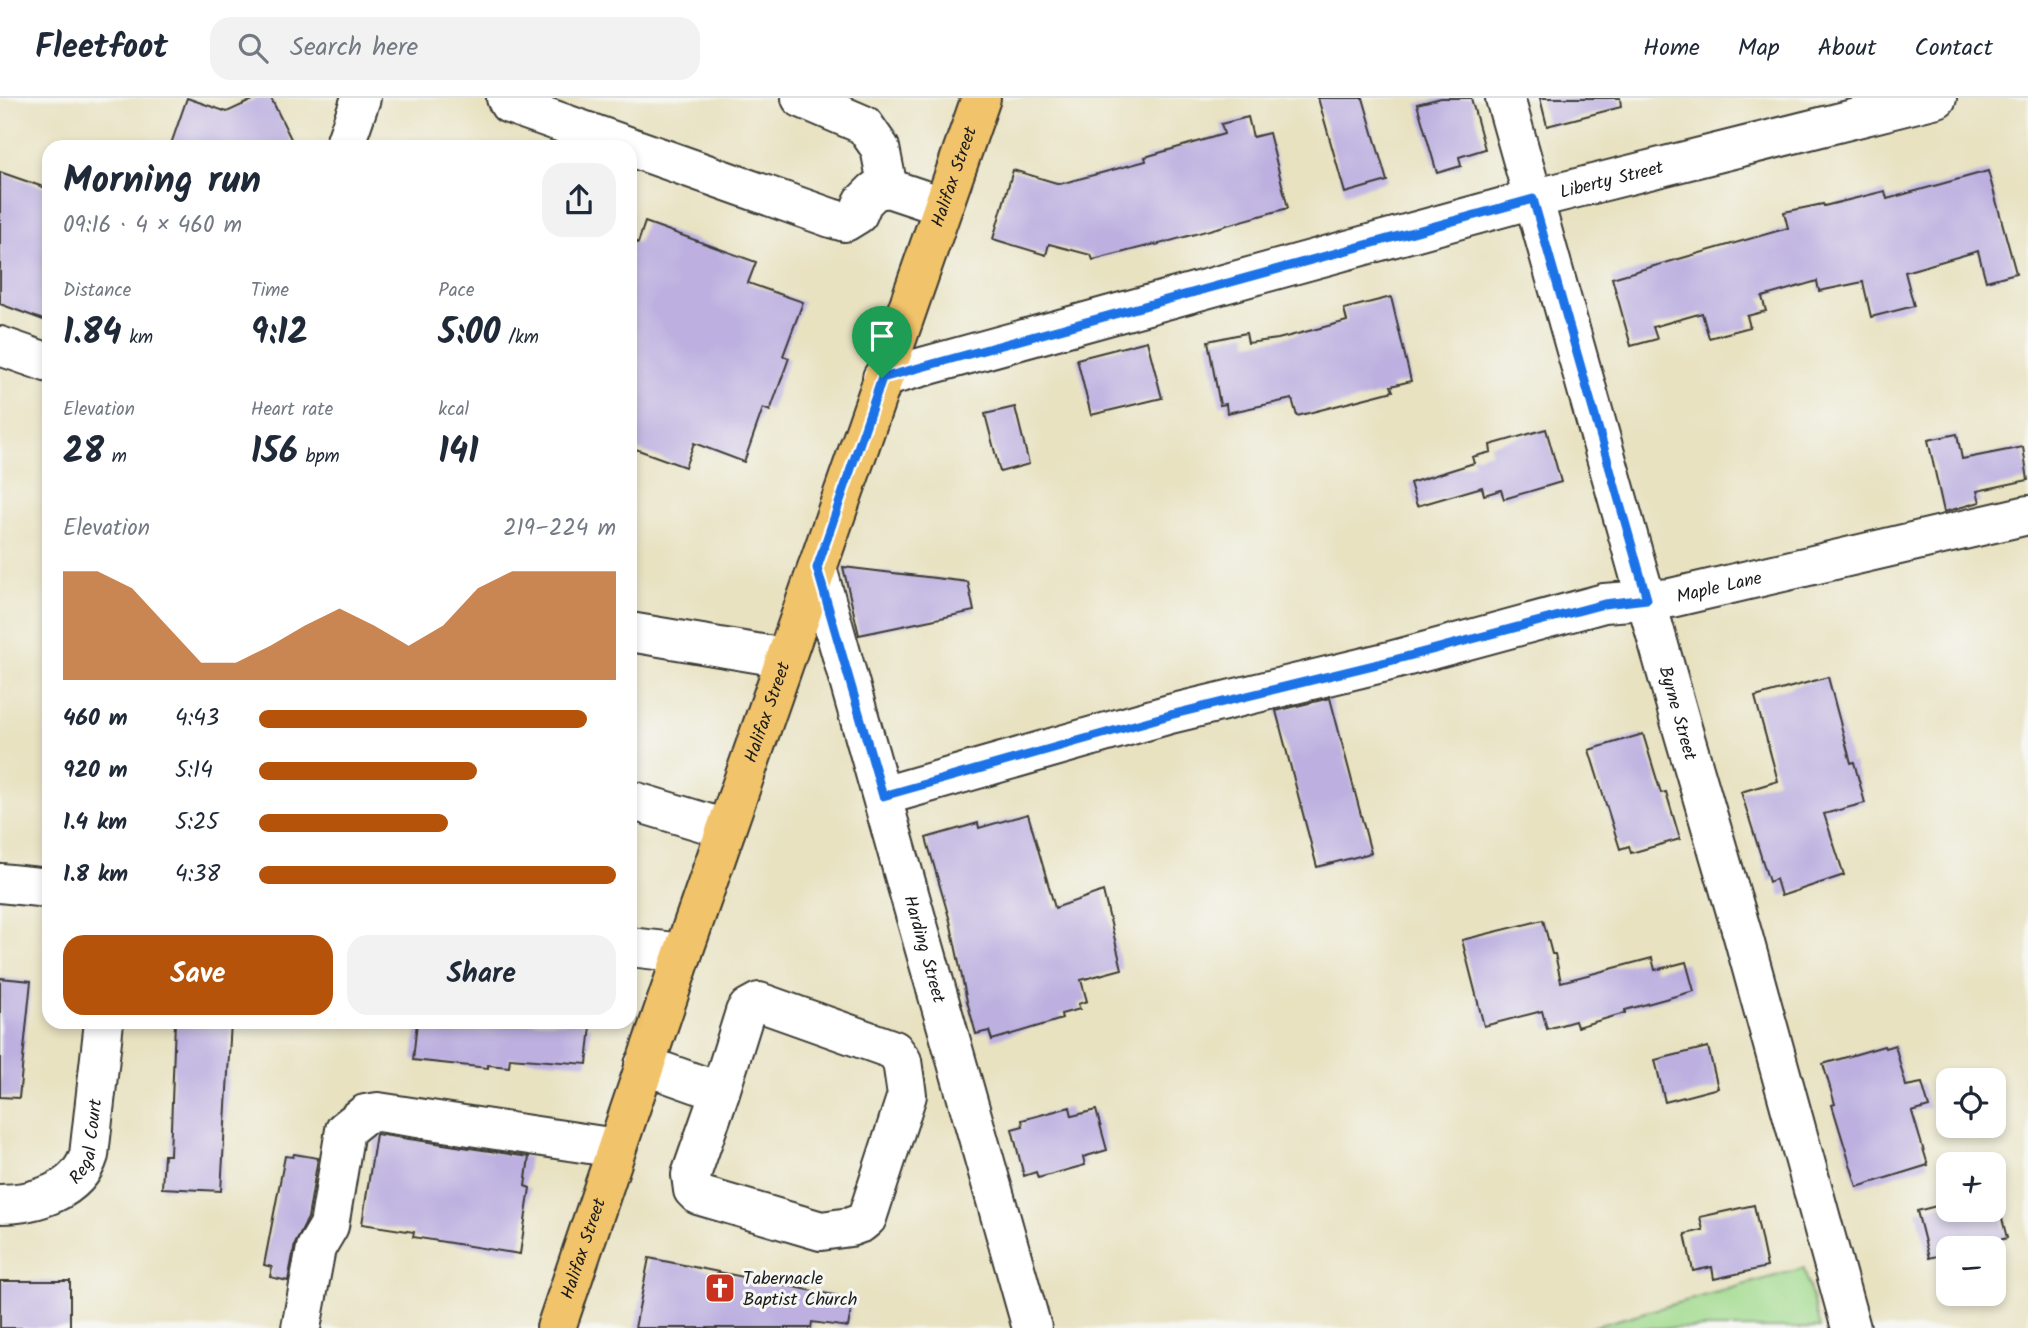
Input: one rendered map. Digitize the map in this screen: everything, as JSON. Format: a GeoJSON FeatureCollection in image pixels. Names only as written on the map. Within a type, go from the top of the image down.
{"type":"FeatureCollection","features":[{"type":"Feature","properties":{"kind":"main road","name":"Halifax Street"},"geometry":{"type":"LineString","coordinates":[[556,1328],[644,1065],[981,98]]}},
{"type":"Feature","properties":{"kind":"street"},"geometry":{"type":"LineString","coordinates":[[346,140],[361,98]]}},
{"type":"Feature","properties":{"kind":"street"},"geometry":{"type":"LineString","coordinates":[[506,98],[509,103],[612,140]]}},
{"type":"Feature","properties":{"kind":"street"},"geometry":{"type":"LineString","coordinates":[[801,98],[864,125],[880,148],[888,188]]}},
{"type":"Feature","properties":{"kind":"street","name":"Byrne Street"},"geometry":{"type":"LineString","coordinates":[[1505,98],[1743,936],[1851,1328]]}},
{"type":"Feature","properties":{"kind":"street","name":"Liberty Street"},"geometry":{"type":"LineString","coordinates":[[882,378],[1533,199],[1937,98]]}},
{"type":"Feature","properties":{"kind":"street"},"geometry":{"type":"LineString","coordinates":[[637,149],[845,222],[858,215],[863,202],[874,191],[888,188],[942,205]]}},
{"type":"Feature","properties":{"kind":"street"},"geometry":{"type":"LineString","coordinates":[[0,346],[42,361]]}},
{"type":"Feature","properties":{"kind":"street","name":"Maple Lane"},"geometry":{"type":"LineString","coordinates":[[883,796],[1170,715],[1390,661],[1604,604],[1671,598],[2028,515]]}},
{"type":"Feature","properties":{"kind":"street","name":"Harding Street"},"geometry":{"type":"LineString","coordinates":[[817,568],[1032,1328]]}},
{"type":"Feature","properties":{"kind":"street"},"geometry":{"type":"LineString","coordinates":[[637,633],[785,658]]}},
{"type":"Feature","properties":{"kind":"street"},"geometry":{"type":"LineString","coordinates":[[637,802],[726,829]]}},
{"type":"Feature","properties":{"kind":"street"},"geometry":{"type":"LineString","coordinates":[[0,883],[42,887]]}},
{"type":"Feature","properties":{"kind":"street"},"geometry":{"type":"LineString","coordinates":[[637,948],[683,953]]}},
{"type":"Feature","properties":{"kind":"street"},"geometry":{"type":"LineString","coordinates":[[759,1002],[894,1050],[902,1061],[907,1095],[867,1218],[861,1223],[841,1229],[821,1231],[698,1195],[693,1190],[691,1175],[720,1092],[745,1012],[759,1002]]}},
{"type":"Feature","properties":{"kind":"street","name":"Regal Court"},"geometry":{"type":"LineString","coordinates":[[0,1204],[17,1204],[48,1196],[76,1180],[86,1165],[103,1029]]}},
{"type":"Feature","properties":{"kind":"street"},"geometry":{"type":"LineString","coordinates":[[902,1061],[954,1047]]}},
{"type":"Feature","properties":{"kind":"street"},"geometry":{"type":"LineString","coordinates":[[644,1065],[720,1092]]}},
{"type":"Feature","properties":{"kind":"street"},"geometry":{"type":"LineString","coordinates":[[301,1328],[316,1248],[329,1226],[345,1130],[365,1114],[378,1112],[616,1148]]}},
{"type":"Feature","properties":{"kind":"green space"},"geometry":{"type":"Polygon","coordinates":[[[1804,1268],[1820,1328],[1588,1328],[1804,1268]]]}},
{"type":"Feature","properties":{"kind":"building"},"geometry":{"type":"Polygon","coordinates":[[[187,98],[227,112],[257,98],[271,98],[292,140],[172,140],[187,98]]]}},
{"type":"Feature","properties":{"kind":"building"},"geometry":{"type":"Polygon","coordinates":[[[1318,98],[1363,98],[1387,181],[1345,193],[1318,98]]]}},
{"type":"Feature","properties":{"kind":"building"},"geometry":{"type":"Polygon","coordinates":[[[1441,98],[1471,98],[1485,149],[1459,157],[1461,166],[1437,173],[1417,104],[1441,98]]]}},
{"type":"Feature","properties":{"kind":"building"},"geometry":{"type":"Polygon","coordinates":[[[1540,98],[1620,98],[1621,107],[1547,126],[1540,98]]]}},
{"type":"Feature","properties":{"kind":"building"},"geometry":{"type":"Polygon","coordinates":[[[1248,117],[1253,137],[1269,133],[1288,208],[1093,260],[1091,255],[1049,244],[1046,255],[993,239],[1013,170],[1060,184],[1146,161],[1145,157],[1224,134],[1221,124],[1248,117]]]}},
{"type":"Feature","properties":{"kind":"building"},"geometry":{"type":"Polygon","coordinates":[[[1988,171],[2016,273],[1986,281],[1978,251],[1905,272],[1914,306],[1871,317],[1863,282],[1819,291],[1817,281],[1762,297],[1766,311],[1747,316],[1750,327],[1709,338],[1702,313],[1653,327],[1657,339],[1631,346],[1612,278],[1788,228],[1784,212],[1823,204],[1824,206],[1885,191],[1887,199],[1988,171]]]}},
{"type":"Feature","properties":{"kind":"building"},"geometry":{"type":"Polygon","coordinates":[[[0,172],[42,187],[42,319],[0,304],[0,172]]]}},
{"type":"Feature","properties":{"kind":"building"},"geometry":{"type":"Polygon","coordinates":[[[645,222],[756,262],[748,283],[803,302],[783,356],[789,358],[770,411],[763,408],[744,462],[694,443],[685,467],[637,450],[638,243],[645,222]]]}},
{"type":"Feature","properties":{"kind":"building"},"geometry":{"type":"Polygon","coordinates":[[[1391,297],[1411,381],[1391,386],[1393,391],[1297,416],[1292,399],[1227,413],[1226,404],[1220,405],[1208,341],[1246,333],[1248,343],[1278,339],[1347,321],[1344,309],[1391,297]]]}},
{"type":"Feature","properties":{"kind":"building"},"geometry":{"type":"Polygon","coordinates":[[[1147,341],[1162,398],[1091,415],[1077,359],[1147,341]]]}},
{"type":"Feature","properties":{"kind":"building"},"geometry":{"type":"Polygon","coordinates":[[[1015,407],[1029,464],[1000,472],[985,414],[1015,407]]]}},
{"type":"Feature","properties":{"kind":"building"},"geometry":{"type":"Polygon","coordinates":[[[1546,429],[1561,482],[1504,499],[1501,490],[1484,495],[1482,487],[1417,506],[1410,483],[1474,463],[1472,457],[1491,452],[1490,445],[1546,429]]]}},
{"type":"Feature","properties":{"kind":"building"},"geometry":{"type":"Polygon","coordinates":[[[1957,434],[1962,459],[2023,447],[2028,480],[1977,491],[1980,502],[1944,512],[1928,440],[1957,434]]]}},
{"type":"Feature","properties":{"kind":"building"},"geometry":{"type":"Polygon","coordinates":[[[843,567],[968,582],[974,611],[859,635],[843,567]]]}},
{"type":"Feature","properties":{"kind":"building"},"geometry":{"type":"Polygon","coordinates":[[[1828,677],[1851,763],[1854,762],[1865,803],[1824,814],[1844,875],[1781,896],[1776,879],[1769,882],[1741,792],[1778,781],[1755,697],[1828,677]]]}},
{"type":"Feature","properties":{"kind":"building"},"geometry":{"type":"Polygon","coordinates":[[[1330,698],[1371,853],[1317,867],[1276,711],[1330,698]]]}},
{"type":"Feature","properties":{"kind":"building"},"geometry":{"type":"Polygon","coordinates":[[[1643,734],[1661,793],[1666,792],[1680,839],[1631,853],[1629,846],[1620,849],[1589,750],[1643,734]]]}},
{"type":"Feature","properties":{"kind":"building"},"geometry":{"type":"Polygon","coordinates":[[[1028,814],[1055,908],[1103,891],[1122,969],[1081,980],[1087,1001],[1078,1004],[1080,1009],[1061,1014],[1062,1019],[992,1040],[989,1031],[976,1034],[950,921],[926,838],[978,823],[979,828],[1028,814]]]}},
{"type":"Feature","properties":{"kind":"building"},"geometry":{"type":"Polygon","coordinates":[[[1543,920],[1561,982],[1652,958],[1655,970],[1686,962],[1694,991],[1625,1010],[1625,1013],[1577,1027],[1575,1021],[1547,1029],[1542,1011],[1484,1026],[1462,940],[1543,920]]]}},
{"type":"Feature","properties":{"kind":"building"},"geometry":{"type":"Polygon","coordinates":[[[0,978],[31,981],[19,1098],[0,1097],[0,978]]]}},
{"type":"Feature","properties":{"kind":"building"},"geometry":{"type":"Polygon","coordinates":[[[175,1029],[231,1029],[221,1191],[162,1188],[164,1155],[170,1155],[175,1029]]]}},
{"type":"Feature","properties":{"kind":"building"},"geometry":{"type":"Polygon","coordinates":[[[416,1029],[591,1029],[587,1064],[510,1058],[509,1067],[488,1065],[488,1068],[413,1060],[416,1029]]]}},
{"type":"Feature","properties":{"kind":"building"},"geometry":{"type":"Polygon","coordinates":[[[1895,1045],[1906,1086],[1922,1083],[1929,1107],[1912,1112],[1928,1165],[1857,1187],[1832,1105],[1835,1104],[1823,1064],[1895,1045]]]}},
{"type":"Feature","properties":{"kind":"building"},"geometry":{"type":"Polygon","coordinates":[[[1708,1047],[1718,1088],[1665,1102],[1655,1060],[1708,1047]]]}},
{"type":"Feature","properties":{"kind":"building"},"geometry":{"type":"Polygon","coordinates":[[[1070,1107],[1072,1116],[1096,1110],[1107,1150],[1083,1157],[1085,1165],[1038,1178],[1036,1172],[1024,1176],[1012,1129],[1023,1126],[1022,1120],[1070,1107]]]}},
{"type":"Feature","properties":{"kind":"building"},"geometry":{"type":"Polygon","coordinates":[[[376,1134],[529,1157],[525,1186],[530,1188],[520,1254],[413,1237],[414,1232],[362,1224],[376,1134]]]}},
{"type":"Feature","properties":{"kind":"building"},"geometry":{"type":"Polygon","coordinates":[[[294,1154],[318,1158],[308,1218],[295,1244],[288,1281],[270,1277],[272,1267],[264,1265],[285,1156],[293,1157],[294,1154]]]}},
{"type":"Feature","properties":{"kind":"building"},"geometry":{"type":"Polygon","coordinates":[[[1754,1205],[1767,1267],[1714,1279],[1712,1267],[1693,1271],[1685,1234],[1703,1230],[1700,1217],[1754,1205]]]}},
{"type":"Feature","properties":{"kind":"building"},"geometry":{"type":"Polygon","coordinates":[[[1936,1206],[1936,1222],[2003,1222],[2007,1238],[1936,1236],[1936,1256],[1929,1258],[1917,1211],[1936,1206]]]}},
{"type":"Feature","properties":{"kind":"building","name":"Tabernacle Baptist Church"},"geometry":{"type":"Polygon","coordinates":[[[649,1258],[853,1299],[848,1327],[812,1322],[811,1328],[635,1328],[649,1258]]]}},
{"type":"Feature","properties":{"kind":"building"},"geometry":{"type":"Polygon","coordinates":[[[0,1281],[70,1281],[70,1328],[0,1328],[0,1281]]]}},
{"type":"Feature","properties":{"kind":"place","name":"Tabernacle Baptist Church"},"geometry":{"type":"Point","coordinates":[720,1288]}},
{"type":"Feature","properties":{"kind":"route"},"geometry":{"type":"LineString","coordinates":[[1533,199],[1647,599],[1604,604],[1390,661],[1170,715],[883,796],[817,568],[882,378],[1533,199]]}}]}
